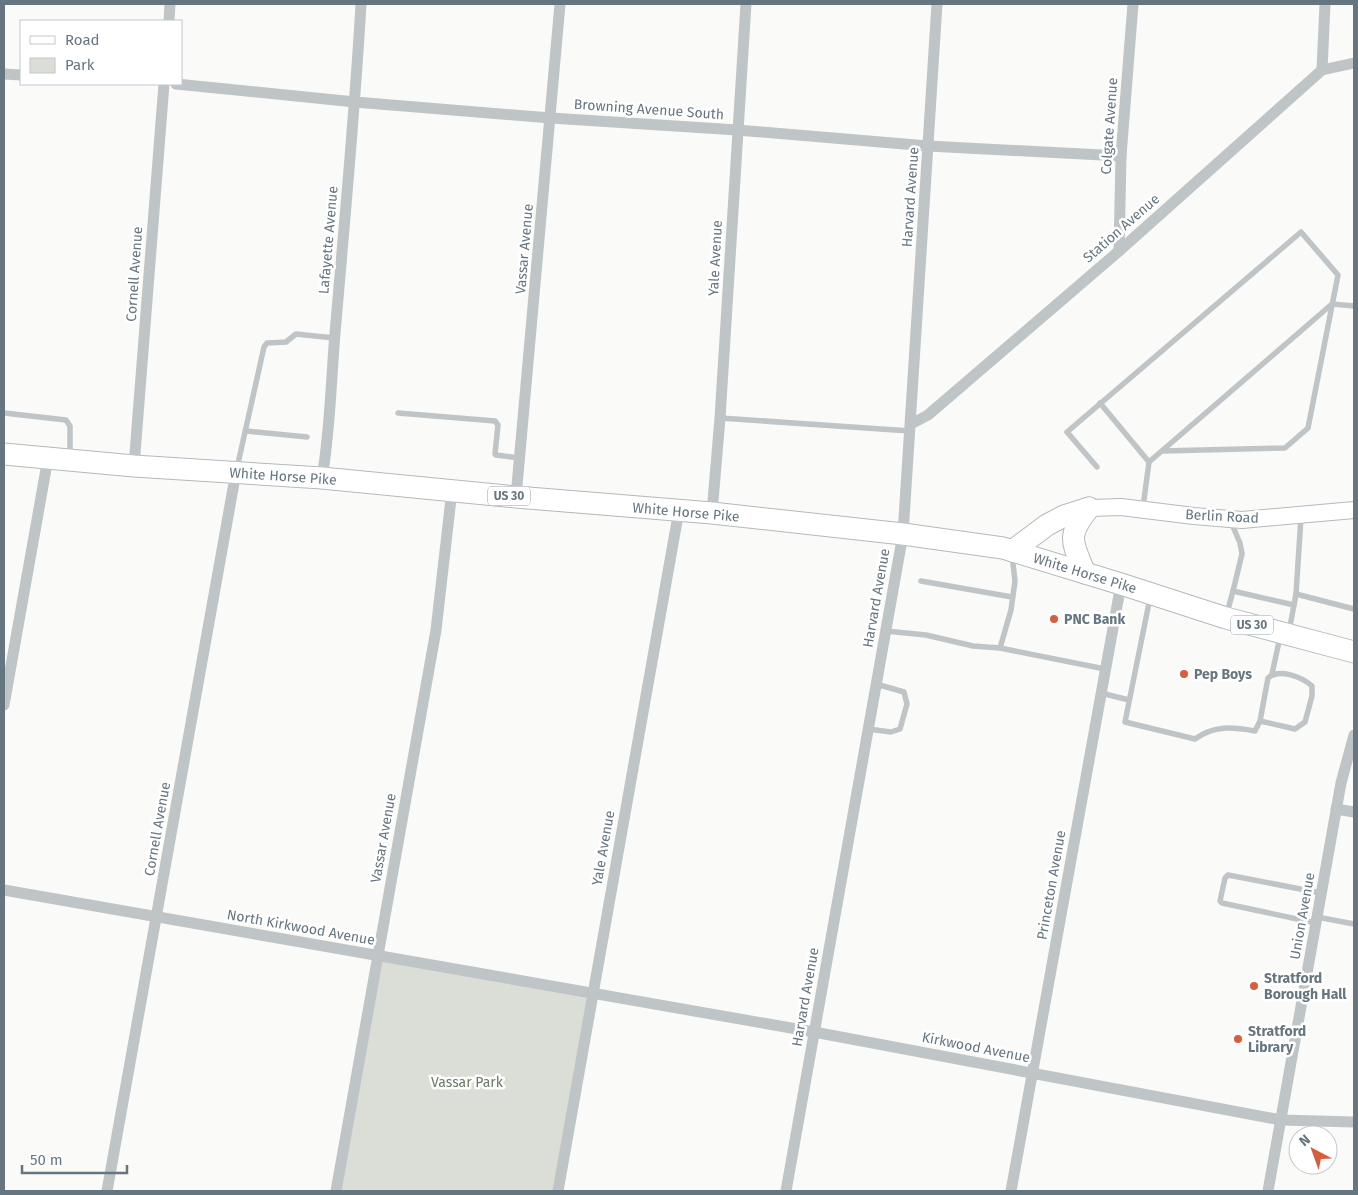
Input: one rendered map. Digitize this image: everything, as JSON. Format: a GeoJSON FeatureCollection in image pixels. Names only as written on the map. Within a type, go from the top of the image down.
{"type":"FeatureCollection","features":[{"type":"Feature","properties":{"kind":"highway","name":"White Horse Pike"},"geometry":{"type":"LineString","coordinates":[[4,454],[134,466],[322,478],[516,497],[712,513],[903,534],[1012,551],[1226,618],[1354,652]]}},
{"type":"Feature","properties":{"kind":"highway"},"geometry":{"type":"LineString","coordinates":[[1012,551],[1064,516],[1089,508]]}},
{"type":"Feature","properties":{"kind":"highway"},"geometry":{"type":"LineString","coordinates":[[1085,573],[1072,540],[1076,527],[1089,508]]}},
{"type":"Feature","properties":{"kind":"street"},"geometry":{"type":"LineString","coordinates":[[169,20],[170,4]]}},
{"type":"Feature","properties":{"kind":"street","name":"Lafayette Avenue"},"geometry":{"type":"LineString","coordinates":[[322,478],[328,440],[334,338],[362,4]]}},
{"type":"Feature","properties":{"kind":"street","name":"Vassar Avenue"},"geometry":{"type":"LineString","coordinates":[[516,497],[560,4]]}},
{"type":"Feature","properties":{"kind":"street","name":"Yale Avenue"},"geometry":{"type":"LineString","coordinates":[[712,513],[720,418],[746,4]]}},
{"type":"Feature","properties":{"kind":"street","name":"Harvard Avenue"},"geometry":{"type":"LineString","coordinates":[[786,1191],[903,534],[937,4]]}},
{"type":"Feature","properties":{"kind":"street","name":"Colgate Avenue"},"geometry":{"type":"LineString","coordinates":[[1119,251],[1121,156],[1133,4]]}},
{"type":"Feature","properties":{"kind":"street"},"geometry":{"type":"LineString","coordinates":[[1322,70],[1325,4]]}},
{"type":"Feature","properties":{"kind":"street","name":"Station Avenue"},"geometry":{"type":"LineString","coordinates":[[911,427],[928,415],[1119,251],[1322,70],[1354,63]]}},
{"type":"Feature","properties":{"kind":"street"},"geometry":{"type":"LineString","coordinates":[[4,74],[20,75]]}},
{"type":"Feature","properties":{"kind":"street","name":"Cornell Avenue"},"geometry":{"type":"LineString","coordinates":[[134,466],[164,85]]}},
{"type":"Feature","properties":{"kind":"street","name":"Browning Avenue South"},"geometry":{"type":"LineString","coordinates":[[182,85],[355,102],[551,118],[737,130],[928,146],[1121,156]]}},
{"type":"Feature","properties":{"kind":"street"},"geometry":{"type":"LineString","coordinates":[[4,705],[48,458]]}},
{"type":"Feature","properties":{"kind":"street","name":"Cornell Avenue"},"geometry":{"type":"LineString","coordinates":[[107,1191],[236,472]]}},
{"type":"Feature","properties":{"kind":"street","name":"Vassar Avenue"},"geometry":{"type":"LineString","coordinates":[[336,1191],[436,630],[452,490]]}},
{"type":"Feature","properties":{"kind":"street","name":"Berlin Road"},"geometry":{"type":"LineString","coordinates":[[1089,508],[1121,507],[1242,520],[1354,510]]}},
{"type":"Feature","properties":{"kind":"street","name":"Yale Avenue"},"geometry":{"type":"LineString","coordinates":[[558,1191],[678,510]]}},
{"type":"Feature","properties":{"kind":"street","name":"Princeton Avenue"},"geometry":{"type":"LineString","coordinates":[[1012,1191],[1121,584]]}},
{"type":"Feature","properties":{"kind":"street","name":"Union Avenue"},"geometry":{"type":"LineString","coordinates":[[1268,1191],[1336,809],[1354,735]]}},
{"type":"Feature","properties":{"kind":"street"},"geometry":{"type":"LineString","coordinates":[[1336,809],[1354,812]]}},
{"type":"Feature","properties":{"kind":"street","name":"North Kirkwood Avenue"},"geometry":{"type":"LineString","coordinates":[[4,890],[592,992]]}},
{"type":"Feature","properties":{"kind":"street","name":"Kirkwood Avenue"},"geometry":{"type":"LineString","coordinates":[[592,992],[1281,1120],[1354,1122]]}},
{"type":"Feature","properties":{"kind":"lane"},"geometry":{"type":"LineString","coordinates":[[1097,467],[1067,432],[1301,232],[1338,275],[1308,428],[1285,448],[1162,451]]}},
{"type":"Feature","properties":{"kind":"lane"},"geometry":{"type":"LineString","coordinates":[[1143,510],[1149,462],[1332,304],[1354,306]]}},
{"type":"Feature","properties":{"kind":"lane"},"geometry":{"type":"LineString","coordinates":[[236,472],[264,347],[267,343],[286,342],[296,334],[334,338]]}},
{"type":"Feature","properties":{"kind":"lane"},"geometry":{"type":"LineString","coordinates":[[1100,403],[1149,462]]}},
{"type":"Feature","properties":{"kind":"lane"},"geometry":{"type":"LineString","coordinates":[[4,413],[66,420],[70,426],[70,459]]}},
{"type":"Feature","properties":{"kind":"lane"},"geometry":{"type":"LineString","coordinates":[[398,413],[495,421],[498,425],[496,456],[519,458]]}},
{"type":"Feature","properties":{"kind":"lane"},"geometry":{"type":"LineString","coordinates":[[720,418],[911,427]]}},
{"type":"Feature","properties":{"kind":"lane"},"geometry":{"type":"LineString","coordinates":[[246,431],[307,437]]}},
{"type":"Feature","properties":{"kind":"lane"},"geometry":{"type":"LineString","coordinates":[[1151,594],[1125,722],[1195,739],[1208,730],[1221,727],[1236,727],[1254,731],[1260,720],[1268,678],[1272,674],[1294,605],[1301,515]]}},
{"type":"Feature","properties":{"kind":"lane"},"geometry":{"type":"LineString","coordinates":[[1226,618],[1242,554],[1240,543],[1230,519]]}},
{"type":"Feature","properties":{"kind":"lane"},"geometry":{"type":"LineString","coordinates":[[1000,648],[1011,610],[1015,581],[1012,551]]}},
{"type":"Feature","properties":{"kind":"lane"},"geometry":{"type":"LineString","coordinates":[[922,581],[1012,597]]}},
{"type":"Feature","properties":{"kind":"lane"},"geometry":{"type":"LineString","coordinates":[[1233,591],[1294,605]]}},
{"type":"Feature","properties":{"kind":"lane"},"geometry":{"type":"LineString","coordinates":[[1296,594],[1354,609]]}},
{"type":"Feature","properties":{"kind":"lane"},"geometry":{"type":"LineString","coordinates":[[886,631],[926,635],[973,646],[1000,648],[1105,669]]}},
{"type":"Feature","properties":{"kind":"lane"},"geometry":{"type":"LineString","coordinates":[[1260,720],[1295,729],[1305,722],[1312,696],[1312,686],[1306,680],[1279,673],[1272,674]]}},
{"type":"Feature","properties":{"kind":"lane"},"geometry":{"type":"LineString","coordinates":[[868,729],[891,732],[900,729],[907,704],[904,692],[876,684]]}},
{"type":"Feature","properties":{"kind":"lane"},"geometry":{"type":"LineString","coordinates":[[1101,693],[1129,700]]}},
{"type":"Feature","properties":{"kind":"lane"},"geometry":{"type":"LineString","coordinates":[[1321,893],[1228,875],[1225,878],[1220,901],[1317,920],[1354,924]]}},
{"type":"Feature","properties":{"kind":"green space","name":"Vassar Park"},"geometry":{"type":"Polygon","coordinates":[[[378,955],[592,992],[558,1191],[336,1191],[378,955]]]}},
{"type":"Feature","properties":{"kind":"place","name":"PNC Bank"},"geometry":{"type":"Point","coordinates":[1054,619]}},
{"type":"Feature","properties":{"kind":"place","name":"Pep Boys"},"geometry":{"type":"Point","coordinates":[1184,674]}},
{"type":"Feature","properties":{"kind":"place","name":"Stratford Borough Hall"},"geometry":{"type":"Point","coordinates":[1254,986]}},
{"type":"Feature","properties":{"kind":"place","name":"Stratford Library"},"geometry":{"type":"Point","coordinates":[1238,1039]}}]}
